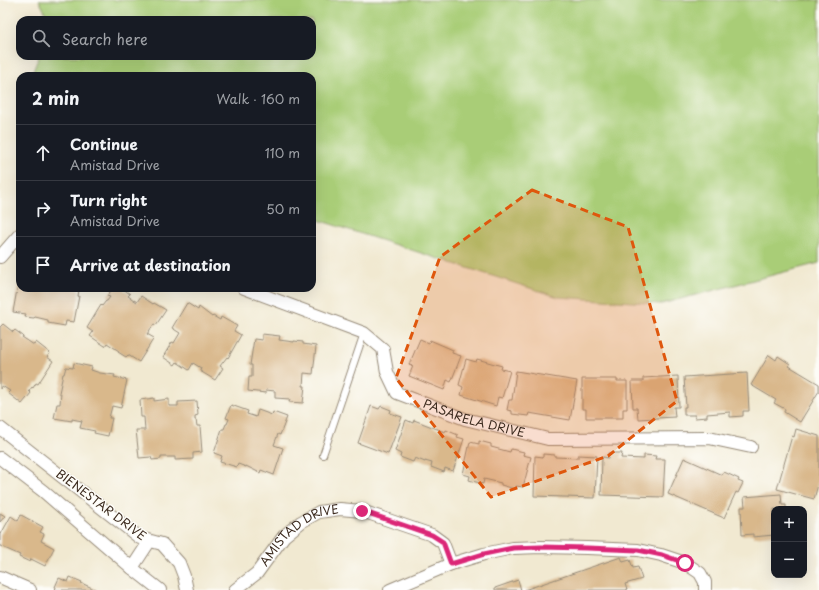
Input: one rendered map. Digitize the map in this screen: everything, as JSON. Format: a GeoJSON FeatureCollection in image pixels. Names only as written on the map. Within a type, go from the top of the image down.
{"type":"FeatureCollection","features":[{"type":"Feature","properties":{"kind":"street"},"geometry":{"type":"LineString","coordinates":[[0,257],[5,241],[16,236]]}},
{"type":"Feature","properties":{"kind":"street","name":"PASARELA DRIVE"},"geometry":{"type":"LineString","coordinates":[[255,292],[364,333],[383,349],[387,372],[397,392],[465,419],[548,439],[708,438],[751,447]]}},
{"type":"Feature","properties":{"kind":"street","name":"BIENESTAR DRIVE"},"geometry":{"type":"LineString","coordinates":[[0,428],[140,538],[149,542],[162,544],[179,563],[187,590]]}},
{"type":"Feature","properties":{"kind":"street","name":"BIENESTAR DRIVE"},"geometry":{"type":"LineString","coordinates":[[0,458],[43,491],[132,568],[160,590]]}},
{"type":"Feature","properties":{"kind":"street","name":"AMISTAD DRIVE"},"geometry":{"type":"LineString","coordinates":[[235,590],[257,573],[284,536],[301,522],[319,512],[340,509],[362,511],[432,535],[443,542],[451,564]]}},
{"type":"Feature","properties":{"kind":"street"},"geometry":{"type":"LineString","coordinates":[[132,568],[149,542]]}},
{"type":"Feature","properties":{"kind":"street"},"geometry":{"type":"LineString","coordinates":[[390,590],[451,564],[484,554],[513,548],[541,547],[638,550],[662,555],[685,563],[700,573],[705,582],[705,590]]}},
{"type":"Feature","properties":{"kind":"street"},"geometry":{"type":"LineString","coordinates":[[0,577],[30,590]]}},
{"type":"Feature","properties":{"kind":"lane"},"geometry":{"type":"LineString","coordinates":[[323,455],[364,333]]}},
{"type":"Feature","properties":{"kind":"highlighted area"},"geometry":{"type":"Polygon","coordinates":[[[532,190],[628,227],[677,401],[608,456],[491,497],[396,378],[440,257],[532,190]]]}},
{"type":"Feature","properties":{"kind":"green space"},"geometry":{"type":"Polygon","coordinates":[[[39,0],[819,0],[819,263],[661,304],[558,297],[316,219],[316,72],[33,72],[37,60],[316,60],[316,16],[47,16],[39,0]]]}},
{"type":"Feature","properties":{"kind":"building"},"geometry":{"type":"Polygon","coordinates":[[[17,292],[79,292],[74,322],[66,321],[65,326],[48,323],[48,320],[35,317],[25,317],[26,314],[13,312],[17,292]]]}},
{"type":"Feature","properties":{"kind":"building"},"geometry":{"type":"Polygon","coordinates":[[[110,292],[127,292],[130,294],[128,296],[137,302],[141,296],[166,310],[156,325],[154,324],[147,334],[154,338],[139,362],[128,355],[126,357],[107,343],[105,346],[90,336],[93,332],[87,328],[101,305],[102,306],[110,297],[107,296],[110,292]]]}},
{"type":"Feature","properties":{"kind":"building"},"geometry":{"type":"Polygon","coordinates":[[[187,303],[198,310],[199,307],[212,317],[213,316],[220,320],[221,317],[237,326],[234,331],[241,335],[228,358],[227,357],[220,366],[223,368],[215,380],[200,371],[201,368],[193,363],[189,370],[177,362],[175,365],[163,357],[172,342],[174,343],[180,333],[172,328],[187,303]]]}},
{"type":"Feature","properties":{"kind":"building"},"geometry":{"type":"Polygon","coordinates":[[[3,324],[13,332],[15,330],[34,345],[36,342],[50,353],[47,357],[53,361],[38,384],[36,383],[29,391],[31,393],[22,404],[8,393],[10,391],[2,386],[0,389],[0,327],[3,324]]]}},
{"type":"Feature","properties":{"kind":"building"},"geometry":{"type":"Polygon","coordinates":[[[262,334],[280,336],[279,340],[303,342],[303,344],[316,346],[313,374],[304,373],[303,386],[305,386],[303,403],[289,402],[290,399],[275,398],[275,391],[266,390],[266,393],[248,391],[249,377],[252,377],[252,365],[250,365],[254,339],[262,340],[262,334]]]}},
{"type":"Feature","properties":{"kind":"building"},"geometry":{"type":"Polygon","coordinates":[[[420,339],[429,343],[430,340],[453,350],[452,353],[461,356],[451,382],[447,380],[444,390],[409,376],[413,366],[409,365],[420,339]]]}},
{"type":"Feature","properties":{"kind":"building"},"geometry":{"type":"Polygon","coordinates":[[[769,355],[776,360],[778,356],[790,364],[789,366],[819,384],[819,391],[800,422],[784,412],[785,409],[774,403],[776,400],[751,385],[769,355]]]}},
{"type":"Feature","properties":{"kind":"building"},"geometry":{"type":"Polygon","coordinates":[[[466,359],[476,362],[477,359],[502,366],[501,369],[510,371],[502,398],[498,397],[496,406],[461,395],[463,387],[459,385],[466,359]]]}},
{"type":"Feature","properties":{"kind":"building"},"geometry":{"type":"Polygon","coordinates":[[[74,363],[92,367],[91,370],[115,375],[114,377],[127,380],[121,408],[112,406],[109,418],[112,418],[108,436],[94,433],[95,431],[80,428],[82,421],[54,418],[57,404],[60,404],[61,393],[59,393],[63,374],[66,367],[73,368],[74,363]]]}},
{"type":"Feature","properties":{"kind":"building"},"geometry":{"type":"Polygon","coordinates":[[[516,371],[577,381],[570,420],[529,413],[528,416],[512,414],[512,411],[507,410],[509,400],[512,400],[516,371]]]}},
{"type":"Feature","properties":{"kind":"building"},"geometry":{"type":"Polygon","coordinates":[[[747,373],[749,411],[743,411],[743,416],[730,417],[730,412],[707,414],[707,417],[695,418],[695,415],[684,415],[684,407],[686,407],[684,377],[747,373]]]}},
{"type":"Feature","properties":{"kind":"building"},"geometry":{"type":"Polygon","coordinates":[[[678,376],[679,407],[674,407],[675,417],[638,419],[637,408],[633,408],[632,381],[643,381],[643,378],[678,376]]]}},
{"type":"Feature","properties":{"kind":"building"},"geometry":{"type":"Polygon","coordinates":[[[582,379],[617,379],[617,381],[627,381],[627,409],[623,409],[623,418],[586,418],[586,409],[582,409],[582,379]]]}},
{"type":"Feature","properties":{"kind":"building"},"geometry":{"type":"Polygon","coordinates":[[[154,398],[154,401],[169,399],[169,406],[178,406],[178,402],[197,401],[198,415],[195,416],[195,420],[197,426],[200,426],[202,452],[193,453],[193,459],[175,460],[175,457],[161,457],[161,459],[152,460],[151,457],[139,458],[136,430],[145,430],[144,417],[141,417],[140,400],[154,398]]]}},
{"type":"Feature","properties":{"kind":"building"},"geometry":{"type":"Polygon","coordinates":[[[231,405],[248,411],[247,414],[256,417],[258,410],[272,415],[273,412],[287,417],[280,435],[278,434],[274,445],[283,448],[274,475],[261,470],[260,473],[238,464],[237,467],[220,462],[222,456],[214,453],[222,429],[224,429],[229,419],[226,418],[231,405]]]}},
{"type":"Feature","properties":{"kind":"building"},"geometry":{"type":"Polygon","coordinates":[[[371,406],[379,409],[381,406],[391,410],[390,413],[402,417],[388,454],[358,443],[371,406]]]}},
{"type":"Feature","properties":{"kind":"building"},"geometry":{"type":"Polygon","coordinates":[[[406,420],[413,423],[414,420],[445,432],[446,430],[458,435],[457,437],[464,439],[453,471],[445,468],[444,472],[431,467],[432,463],[415,458],[413,462],[400,457],[401,454],[395,451],[406,420]]]}},
{"type":"Feature","properties":{"kind":"building"},"geometry":{"type":"Polygon","coordinates":[[[796,429],[819,436],[819,481],[814,499],[777,489],[792,436],[794,437],[796,429]]]}},
{"type":"Feature","properties":{"kind":"building"},"geometry":{"type":"Polygon","coordinates":[[[479,441],[491,444],[491,447],[510,452],[511,449],[524,452],[523,455],[531,457],[523,487],[516,486],[515,489],[501,485],[501,483],[484,479],[483,484],[469,480],[470,476],[463,474],[470,442],[479,444],[479,441]]]}},
{"type":"Feature","properties":{"kind":"building"},"geometry":{"type":"Polygon","coordinates":[[[608,453],[622,453],[621,458],[644,459],[644,455],[656,456],[655,459],[665,459],[663,497],[601,495],[602,457],[608,458],[608,453]]]}},
{"type":"Feature","properties":{"kind":"building"},"geometry":{"type":"Polygon","coordinates":[[[543,454],[555,455],[555,457],[578,458],[578,455],[597,456],[595,498],[534,496],[535,456],[543,457],[543,454]]]}},
{"type":"Feature","properties":{"kind":"building"},"geometry":{"type":"Polygon","coordinates":[[[684,458],[722,475],[724,472],[739,479],[738,481],[743,483],[738,493],[736,492],[724,518],[668,494],[684,458]]]}},
{"type":"Feature","properties":{"kind":"building"},"geometry":{"type":"Polygon","coordinates":[[[781,494],[782,505],[786,506],[771,506],[771,535],[753,537],[753,534],[742,535],[741,507],[745,507],[744,497],[781,494]]]}},
{"type":"Feature","properties":{"kind":"building"},"geometry":{"type":"Polygon","coordinates":[[[0,513],[5,516],[0,522],[0,513]]]}},
{"type":"Feature","properties":{"kind":"building"},"geometry":{"type":"Polygon","coordinates":[[[21,515],[43,527],[40,532],[44,534],[41,541],[54,548],[45,566],[31,559],[30,562],[19,557],[20,555],[0,546],[0,533],[1,534],[11,516],[18,521],[21,515]]]}},
{"type":"Feature","properties":{"kind":"building"},"geometry":{"type":"Polygon","coordinates":[[[621,557],[623,562],[630,560],[633,568],[638,567],[642,579],[625,584],[627,590],[524,590],[621,557]]]}},
{"type":"Feature","properties":{"kind":"building"},"geometry":{"type":"Polygon","coordinates":[[[70,577],[97,590],[55,590],[59,578],[68,582],[70,577]]]}},
{"type":"Feature","properties":{"kind":"building"},"geometry":{"type":"Polygon","coordinates":[[[518,580],[521,590],[495,590],[495,588],[518,580]]]}},
{"type":"Feature","properties":{"kind":"route"},"geometry":{"type":"LineString","coordinates":[[362,511],[432,535],[443,542],[451,564],[484,554],[513,548],[541,547],[638,550],[662,555],[685,563]]}}]}
